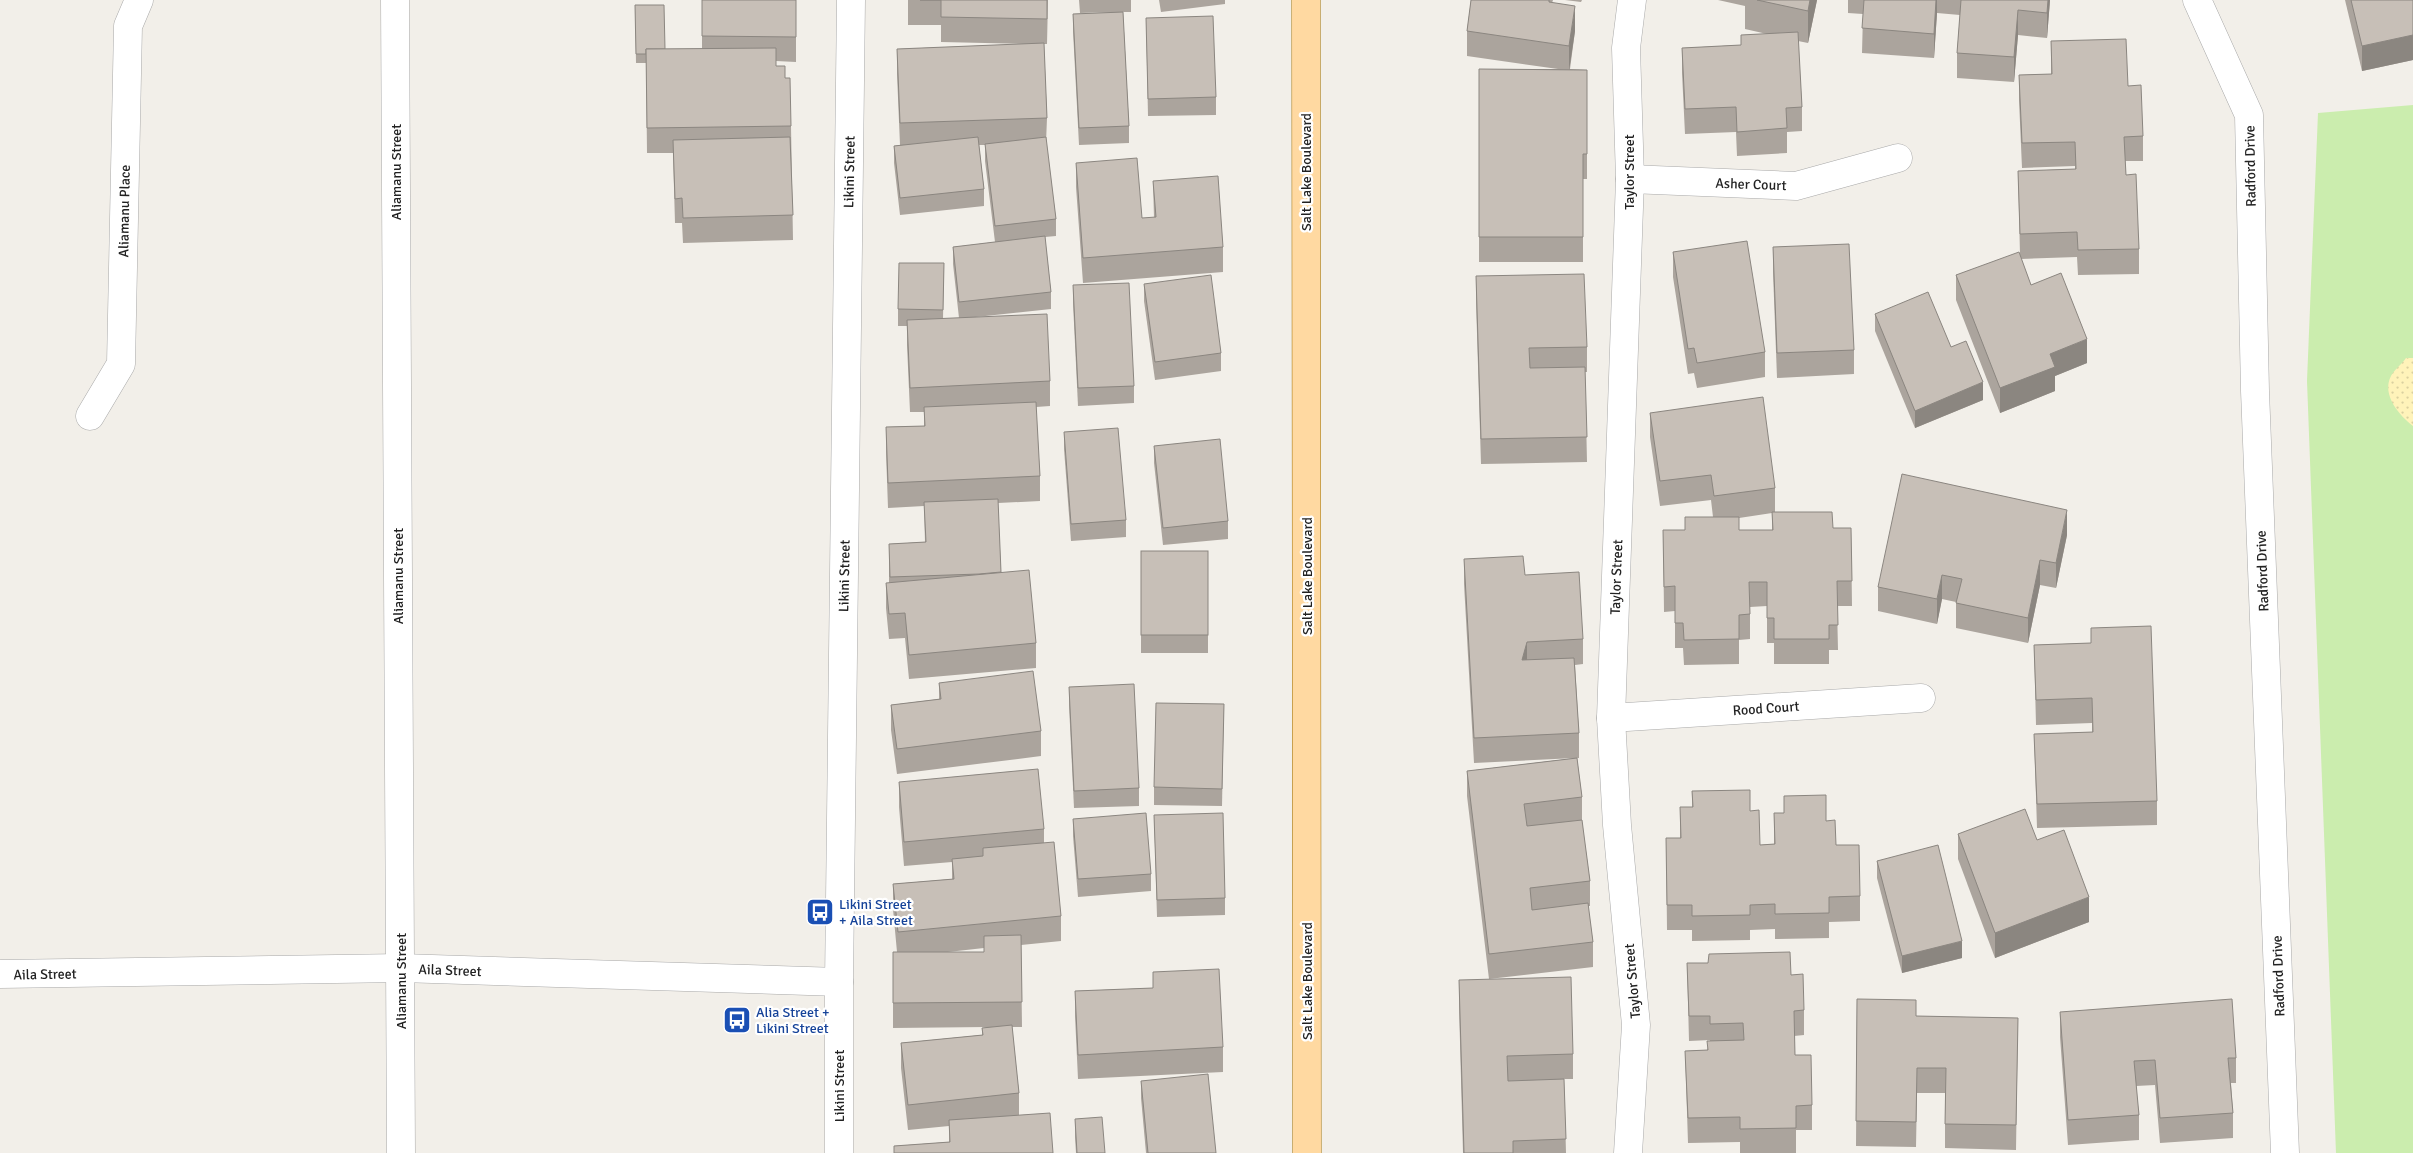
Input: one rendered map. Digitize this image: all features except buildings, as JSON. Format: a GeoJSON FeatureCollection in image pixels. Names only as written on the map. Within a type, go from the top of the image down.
{"type":"FeatureCollection","features":[{"type":"Feature","properties":{"kind":"main road","name":"Salt Lake Boulevard"},"geometry":{"type":"LineString","coordinates":[[1306,0],[1307,1153]]}},
{"type":"Feature","properties":{"kind":"street","name":"Aliamanu Place"},"geometry":{"type":"LineString","coordinates":[[90,416],[121,364],[128,26],[139,0]]}},
{"type":"Feature","properties":{"kind":"street","name":"Aliamanu Street"},"geometry":{"type":"LineString","coordinates":[[395,0],[401,1153]]}},
{"type":"Feature","properties":{"kind":"street","name":"Likini Street"},"geometry":{"type":"LineString","coordinates":[[840,1153],[839,982],[852,0]]}},
{"type":"Feature","properties":{"kind":"street","name":"Taylor Street"},"geometry":{"type":"LineString","coordinates":[[1628,1153],[1636,1024],[1617,825],[1612,718],[1630,179],[1626,48],[1632,0]]}},
{"type":"Feature","properties":{"kind":"street","name":"Radford Drive"},"geometry":{"type":"LineString","coordinates":[[2197,0],[2249,115],[2255,391],[2285,1153]]}},
{"type":"Feature","properties":{"kind":"street","name":"Asher Court"},"geometry":{"type":"LineString","coordinates":[[1630,179],[1796,186],[1898,158]]}},
{"type":"Feature","properties":{"kind":"street","name":"Rood Court"},"geometry":{"type":"LineString","coordinates":[[1612,718],[1921,698]]}},
{"type":"Feature","properties":{"kind":"street","name":"Aila Street"},"geometry":{"type":"LineString","coordinates":[[0,974],[401,968],[839,982]]}},
{"type":"Feature","properties":{"kind":"green space"},"geometry":{"type":"Polygon","coordinates":[[[2413,105],[2413,1153],[2336,1153],[2307,381],[2318,113],[2413,105]]]}},
{"type":"Feature","properties":{"kind":"sand"},"geometry":{"type":"Polygon","coordinates":[[[2406,358],[2413,358],[2413,426],[2393,404],[2388,390],[2391,376],[2406,358]]]}},
{"type":"Feature","properties":{"kind":"place","name":"Likini Street + Aila Street"},"geometry":{"type":"Point","coordinates":[820,912]}},
{"type":"Feature","properties":{"kind":"place","name":"Alia Street + Likini Street"},"geometry":{"type":"Point","coordinates":[737,1020]}}]}
